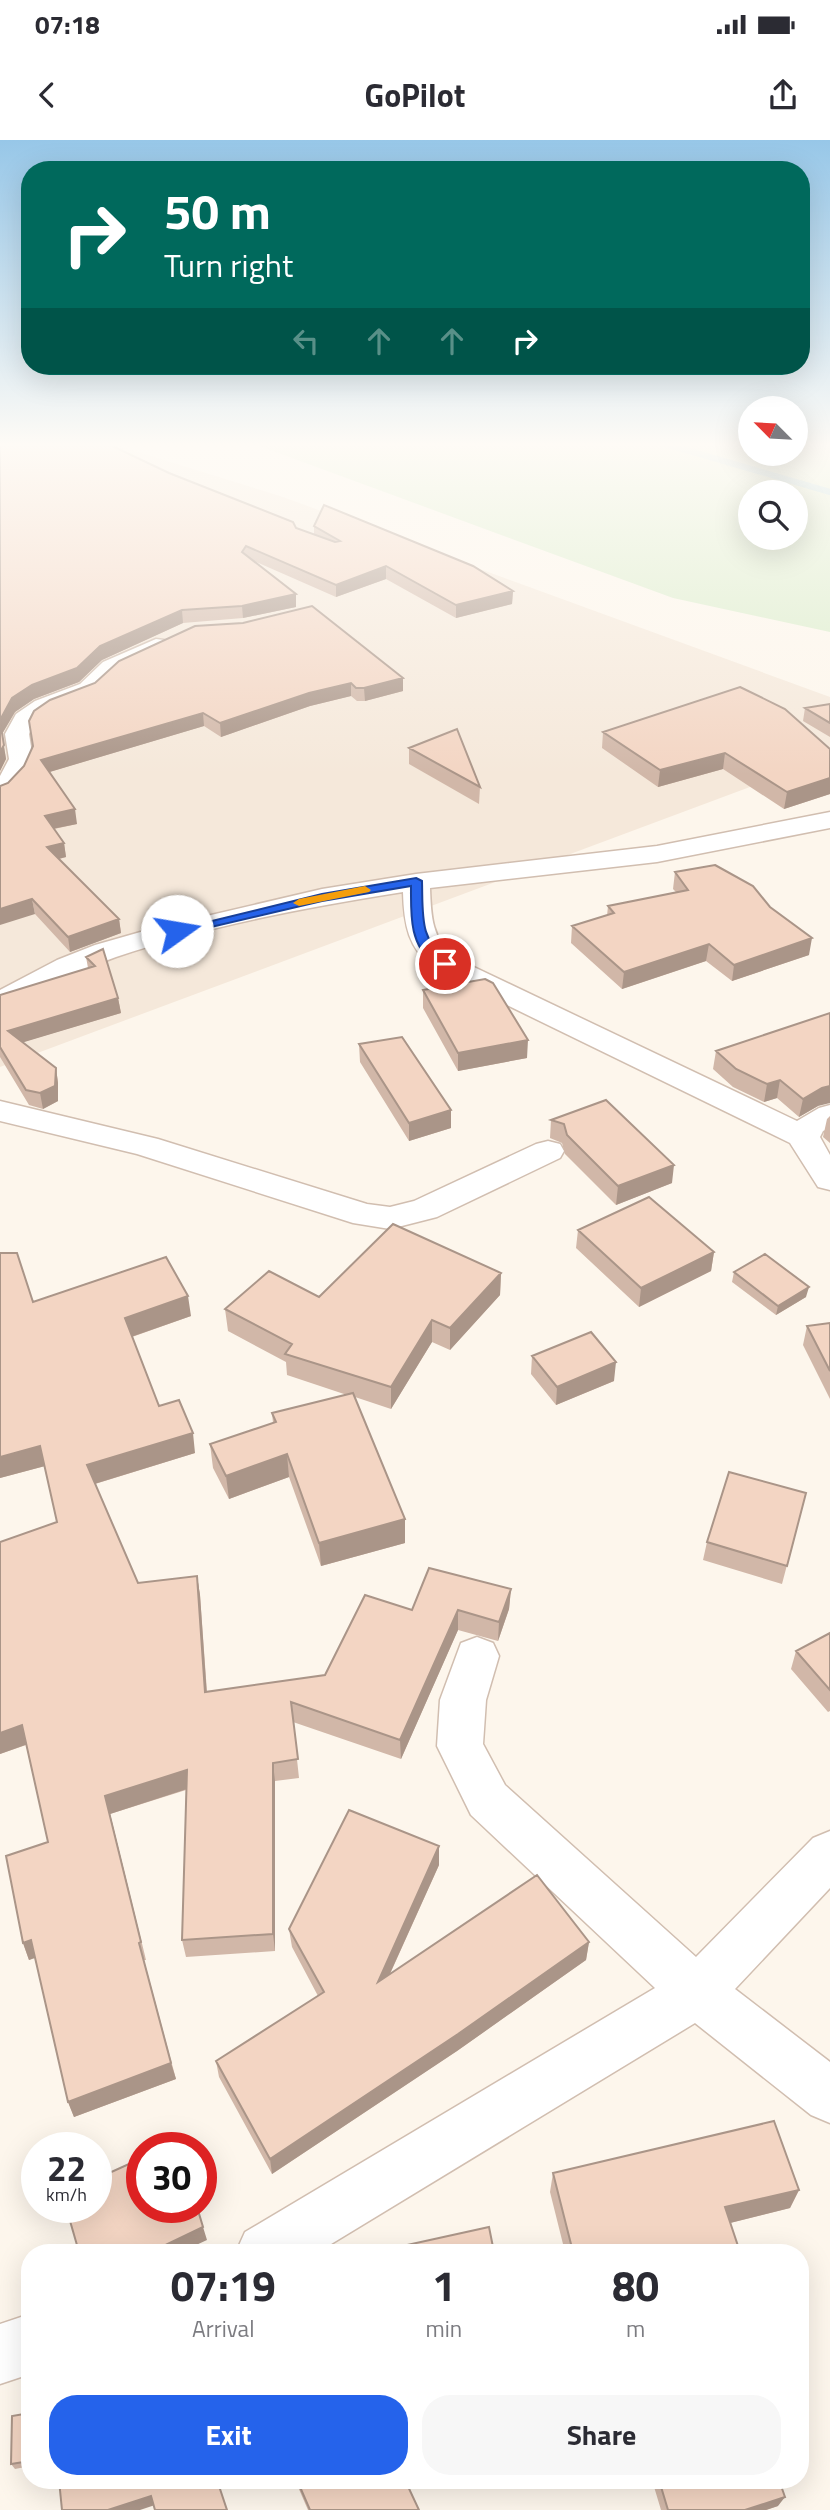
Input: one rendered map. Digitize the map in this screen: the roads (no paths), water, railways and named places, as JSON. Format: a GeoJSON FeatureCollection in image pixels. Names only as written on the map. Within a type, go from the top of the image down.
{"type":"FeatureCollection","features":[{"type":"Feature","properties":{"kind":"street"},"geometry":{"type":"LineString","coordinates":[[0,791],[12,778],[21,760],[17,734],[24,719],[43,706],[88,689],[111,667],[180,635]]}},
{"type":"Feature","properties":{"kind":"street"},"geometry":{"type":"LineString","coordinates":[[0,1001],[67,966],[151,937],[322,897],[416,881],[657,854],[830,820]]}},
{"type":"Feature","properties":{"kind":"street"},"geometry":{"type":"LineString","coordinates":[[416,881],[418,922],[422,941],[430,954],[445,964],[804,1137],[808,1148],[830,1179]]}},
{"type":"Feature","properties":{"kind":"street"},"geometry":{"type":"LineString","coordinates":[[0,1111],[146,1146],[365,1215],[390,1218],[425,1209],[548,1151]]}},
{"type":"Feature","properties":{"kind":"street"},"geometry":{"type":"LineString","coordinates":[[804,1137],[810,1125],[830,1115]]}},
{"type":"Feature","properties":{"kind":"street"},"geometry":{"type":"LineString","coordinates":[[477,1656],[463,1700],[460,1746],[488,1801],[697,1992],[830,2096]]}},
{"type":"Feature","properties":{"kind":"street"},"geometry":{"type":"LineString","coordinates":[[278,2244],[697,1992],[830,1854]]}},
{"type":"Feature","properties":{"kind":"street"},"geometry":{"type":"LineString","coordinates":[[0,2354],[21,2347]]}}]}
